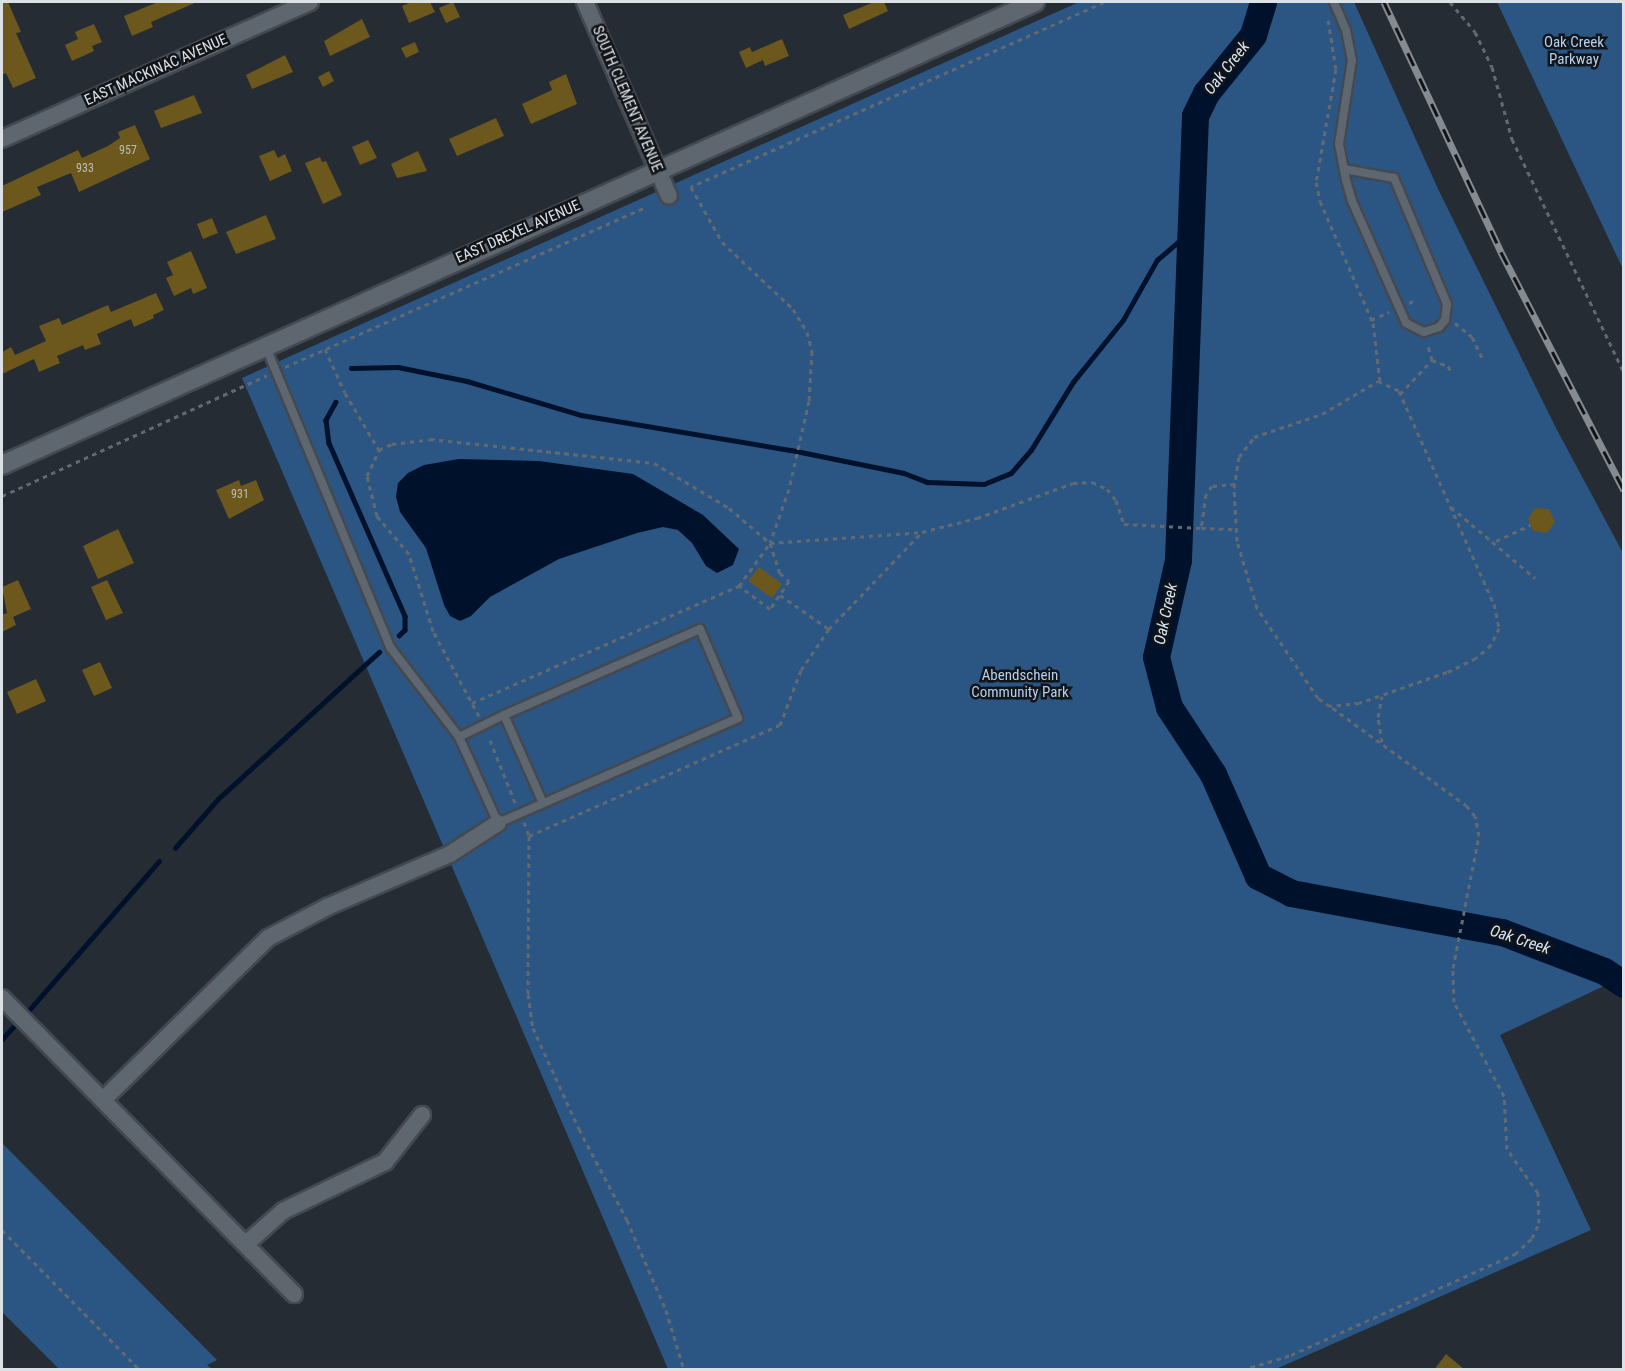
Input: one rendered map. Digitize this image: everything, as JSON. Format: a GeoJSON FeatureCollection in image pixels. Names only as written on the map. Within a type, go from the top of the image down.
{"type":"FeatureCollection","features":[{"type":"Feature","properties":{"kind":"street","name":"EAST MACKINAC AVENUE"},"geometry":{"type":"LineString","coordinates":[[2,139],[310,2]]}},
{"type":"Feature","properties":{"kind":"street","name":"SOUTH CLEMENT AVENUE"},"geometry":{"type":"LineString","coordinates":[[585,2],[669,196]]}},
{"type":"Feature","properties":{"kind":"street","name":"EAST DREXEL AVENUE"},"geometry":{"type":"LineString","coordinates":[[2,465],[265,344],[1035,2]]}},
{"type":"Feature","properties":{"kind":"street"},"geometry":{"type":"LineString","coordinates":[[103,1100],[268,938],[327,907],[450,854],[498,823]]}},
{"type":"Feature","properties":{"kind":"street"},"geometry":{"type":"LineString","coordinates":[[2,998],[294,1294]]}},
{"type":"Feature","properties":{"kind":"street"},"geometry":{"type":"LineString","coordinates":[[246,1243],[283,1210],[385,1162],[422,1115]]}},
{"type":"Feature","properties":{"kind":"lane"},"geometry":{"type":"LineString","coordinates":[[1334,2],[1346,30],[1352,60],[1339,144],[1344,169],[1352,201],[1406,322],[1424,332],[1445,320],[1447,304],[1394,178],[1344,169]]}},
{"type":"Feature","properties":{"kind":"lane"},"geometry":{"type":"LineString","coordinates":[[265,344],[390,647],[459,737],[498,823],[738,718],[700,629],[459,737]]}},
{"type":"Feature","properties":{"kind":"lane"},"geometry":{"type":"LineString","coordinates":[[504,715],[543,803]]}},
{"type":"Feature","properties":{"kind":"path"},"geometry":{"type":"LineString","coordinates":[[472,704],[739,586],[770,543],[789,489],[813,374],[807,332],[793,309],[722,242],[691,187],[1104,2]]}},
{"type":"Feature","properties":{"kind":"path"},"geometry":{"type":"LineString","coordinates":[[1450,2],[1475,32],[1492,67],[1512,139],[1623,373]]}},
{"type":"Feature","properties":{"kind":"path"},"geometry":{"type":"LineString","coordinates":[[283,368],[646,207]]}},
{"type":"Feature","properties":{"kind":"path"},"geometry":{"type":"LineString","coordinates":[[1445,320],[1472,337],[1483,360]]}},
{"type":"Feature","properties":{"kind":"path"},"geometry":{"type":"LineString","coordinates":[[1424,332],[1432,360]]}},
{"type":"Feature","properties":{"kind":"path"},"geometry":{"type":"LineString","coordinates":[[325,349],[345,393],[379,450]]}},
{"type":"Feature","properties":{"kind":"path"},"geometry":{"type":"LineString","coordinates":[[1432,360],[1448,366],[1452,373]]}},
{"type":"Feature","properties":{"kind":"path"},"geometry":{"type":"LineString","coordinates":[[1400,394],[1432,360]]}},
{"type":"Feature","properties":{"kind":"path"},"geometry":{"type":"LineString","coordinates":[[2,496],[268,374]]}},
{"type":"Feature","properties":{"kind":"path"},"geometry":{"type":"LineString","coordinates":[[1242,1370],[1291,1354],[1515,1254],[1532,1238],[1539,1223],[1539,1192],[1508,1149],[1504,1096],[1454,1002],[1457,947],[1479,836],[1475,816],[1318,698],[1257,608],[1246,582],[1236,529],[1234,484],[1239,457],[1254,437],[1322,414],[1378,381],[1388,383],[1400,394],[1494,604],[1499,628],[1491,645],[1476,658],[1382,695],[1330,706]]}},
{"type":"Feature","properties":{"kind":"path"},"geometry":{"type":"LineString","coordinates":[[480,718],[433,631],[409,554],[377,516],[367,476],[379,450],[392,444],[430,439],[654,463],[729,508],[770,543],[780,573],[789,581],[770,609],[739,586]]}},
{"type":"Feature","properties":{"kind":"path"},"geometry":{"type":"LineString","coordinates":[[770,543],[922,532],[977,518],[1073,483],[1092,482],[1107,489],[1116,500],[1124,524],[1236,529]]}},
{"type":"Feature","properties":{"kind":"path"},"geometry":{"type":"LineString","coordinates":[[1201,528],[1206,494],[1212,486],[1234,484]]}},
{"type":"Feature","properties":{"kind":"path"},"geometry":{"type":"LineString","coordinates":[[1450,507],[1496,541],[1535,578]]}},
{"type":"Feature","properties":{"kind":"path"},"geometry":{"type":"LineString","coordinates":[[1496,541],[1531,525]]}},
{"type":"Feature","properties":{"kind":"path"},"geometry":{"type":"LineString","coordinates":[[780,595],[829,629]]}},
{"type":"Feature","properties":{"kind":"path"},"geometry":{"type":"LineString","coordinates":[[1382,695],[1377,717],[1382,744]]}},
{"type":"Feature","properties":{"kind":"path"},"geometry":{"type":"LineString","coordinates":[[529,836],[528,994],[533,1028],[579,1129],[627,1220],[679,1344],[684,1370]]}},
{"type":"Feature","properties":{"kind":"path"},"geometry":{"type":"LineString","coordinates":[[2,1230],[140,1370]]}},
{"type":"Feature","properties":{"kind":"green space","name":"Abendschein Community Park"},"geometry":{"type":"Polygon","coordinates":[[[1079,2],[1354,2],[1439,191],[1557,430],[1623,553],[1623,977],[1500,1035],[1591,1230],[1276,1369],[668,1369],[242,378],[1079,2]]]}},
{"type":"Feature","properties":{"kind":"green space","name":"Oak Creek Parkway"},"geometry":{"type":"Polygon","coordinates":[[[1497,2],[1623,2],[1623,269],[1497,2]]]}},
{"type":"Feature","properties":{"kind":"green space"},"geometry":{"type":"Polygon","coordinates":[[[2,1143],[217,1360],[207,1365],[212,1369],[59,1369],[2,1312],[2,1143]]]}},
{"type":"Feature","properties":{"kind":"shaded area"},"geometry":{"type":"Polygon","coordinates":[[[459,459],[539,461],[633,474],[703,515],[739,549],[733,565],[717,573],[706,566],[692,543],[678,530],[663,527],[637,533],[559,559],[490,597],[471,616],[460,621],[450,616],[444,605],[426,548],[400,512],[396,497],[398,483],[408,473],[424,465],[459,459]]]}},
{"type":"Feature","properties":{"kind":"building"},"geometry":{"type":"Polygon","coordinates":[[[2,2],[8,2],[21,32],[16,33],[36,78],[13,88],[6,73],[2,75],[2,2]]]}},
{"type":"Feature","properties":{"kind":"building"},"geometry":{"type":"Polygon","coordinates":[[[158,2],[197,2],[151,22],[153,27],[132,36],[124,16],[158,2]]]}},
{"type":"Feature","properties":{"kind":"building"},"geometry":{"type":"Polygon","coordinates":[[[411,2],[430,2],[435,12],[409,23],[402,6],[411,2]]]}},
{"type":"Feature","properties":{"kind":"building"},"geometry":{"type":"Polygon","coordinates":[[[453,2],[460,17],[446,23],[439,8],[453,2]]]}},
{"type":"Feature","properties":{"kind":"building"},"geometry":{"type":"Polygon","coordinates":[[[874,2],[884,2],[888,11],[849,29],[843,15],[874,2]]]}},
{"type":"Feature","properties":{"kind":"building"},"geometry":{"type":"Polygon","coordinates":[[[362,19],[370,37],[330,56],[324,41],[362,19]]]}},
{"type":"Feature","properties":{"kind":"building"},"geometry":{"type":"Polygon","coordinates":[[[94,24],[102,42],[92,46],[94,51],[72,61],[65,45],[78,39],[75,32],[94,24]]]}},
{"type":"Feature","properties":{"kind":"building"},"geometry":{"type":"Polygon","coordinates":[[[782,39],[789,56],[765,66],[763,60],[746,68],[739,52],[750,47],[752,52],[782,39]]]}},
{"type":"Feature","properties":{"kind":"building"},"geometry":{"type":"Polygon","coordinates":[[[415,42],[419,52],[406,58],[401,48],[415,42]]]}},
{"type":"Feature","properties":{"kind":"building"},"geometry":{"type":"Polygon","coordinates":[[[285,55],[293,72],[252,89],[246,75],[285,55]]]}},
{"type":"Feature","properties":{"kind":"building"},"geometry":{"type":"Polygon","coordinates":[[[329,71],[334,81],[323,87],[318,77],[329,71]]]}},
{"type":"Feature","properties":{"kind":"building"},"geometry":{"type":"Polygon","coordinates":[[[566,74],[577,104],[531,124],[522,104],[552,90],[549,82],[566,74]]]}},
{"type":"Feature","properties":{"kind":"building"},"geometry":{"type":"Polygon","coordinates":[[[194,95],[202,113],[161,128],[154,111],[194,95]]]}},
{"type":"Feature","properties":{"kind":"building"},"geometry":{"type":"Polygon","coordinates":[[[496,118],[504,136],[457,156],[449,139],[496,118]]]}},
{"type":"Feature","properties":{"kind":"building"},"geometry":{"type":"Polygon","coordinates":[[[135,125],[150,159],[79,192],[71,173],[37,187],[41,195],[2,212],[2,186],[78,150],[82,158],[108,146],[120,138],[118,132],[135,125]]]}},
{"type":"Feature","properties":{"kind":"building"},"geometry":{"type":"Polygon","coordinates":[[[368,140],[377,158],[360,165],[352,147],[368,140]]]}},
{"type":"Feature","properties":{"kind":"building"},"geometry":{"type":"Polygon","coordinates":[[[274,150],[278,158],[285,154],[292,171],[270,181],[259,156],[274,150]]]}},
{"type":"Feature","properties":{"kind":"building"},"geometry":{"type":"Polygon","coordinates":[[[418,151],[427,171],[397,178],[391,164],[418,151]]]}},
{"type":"Feature","properties":{"kind":"building"},"geometry":{"type":"Polygon","coordinates":[[[320,157],[322,162],[326,161],[342,195],[323,204],[305,163],[320,157]]]}},
{"type":"Feature","properties":{"kind":"building"},"geometry":{"type":"Polygon","coordinates":[[[266,215],[276,239],[236,254],[226,232],[266,215]]]}},
{"type":"Feature","properties":{"kind":"building"},"geometry":{"type":"Polygon","coordinates":[[[212,218],[218,233],[203,239],[197,224],[212,218]]]}},
{"type":"Feature","properties":{"kind":"building"},"geometry":{"type":"Polygon","coordinates":[[[191,251],[207,288],[193,294],[191,288],[174,296],[166,278],[173,275],[167,262],[191,251]]]}},
{"type":"Feature","properties":{"kind":"building"},"geometry":{"type":"Polygon","coordinates":[[[156,293],[164,310],[153,315],[154,318],[134,327],[131,319],[97,334],[101,344],[85,350],[83,345],[57,356],[60,363],[39,372],[34,359],[2,374],[2,352],[11,347],[15,355],[46,341],[39,326],[59,318],[62,325],[108,305],[111,312],[156,293]]]}},
{"type":"Feature","properties":{"kind":"building"},"geometry":{"type":"Polygon","coordinates":[[[239,480],[241,486],[256,480],[264,500],[229,519],[216,490],[239,480]]]}},
{"type":"Feature","properties":{"kind":"building"},"geometry":{"type":"Polygon","coordinates":[[[1535,508],[1549,509],[1555,522],[1547,533],[1533,531],[1528,519],[1535,508]]]}},
{"type":"Feature","properties":{"kind":"building"},"geometry":{"type":"Polygon","coordinates":[[[118,529],[134,563],[98,579],[83,546],[118,529]]]}},
{"type":"Feature","properties":{"kind":"building"},"geometry":{"type":"Polygon","coordinates":[[[759,567],[782,584],[772,598],[748,581],[759,567]]]}},
{"type":"Feature","properties":{"kind":"building"},"geometry":{"type":"Polygon","coordinates":[[[18,580],[31,609],[13,617],[16,625],[2,632],[2,615],[7,613],[2,587],[18,580]]]}},
{"type":"Feature","properties":{"kind":"building"},"geometry":{"type":"Polygon","coordinates":[[[107,580],[123,613],[106,620],[91,587],[107,580]]]}},
{"type":"Feature","properties":{"kind":"building"},"geometry":{"type":"Polygon","coordinates":[[[100,662],[112,688],[94,696],[82,670],[100,662]]]}},
{"type":"Feature","properties":{"kind":"building"},"geometry":{"type":"Polygon","coordinates":[[[36,679],[46,701],[17,714],[7,692],[36,679]]]}},
{"type":"Feature","properties":{"kind":"building"},"geometry":{"type":"Polygon","coordinates":[[[1446,1354],[1465,1370],[1434,1370],[1446,1354]]]}},
{"type":"Feature","properties":{"kind":"waterway","name":"Oak Creek"},"geometry":{"type":"LineString","coordinates":[[1263,2],[1253,35],[1206,93],[1195,116],[1178,560],[1156,657],[1169,707],[1213,774],[1258,876],[1291,893],[1502,932],[1604,971],[1624,984]]}},
{"type":"Feature","properties":{"kind":"waterway"},"geometry":{"type":"LineString","coordinates":[[351,368],[398,367],[467,381],[581,415],[791,450],[904,473],[927,482],[984,484],[1011,473],[1031,450],[1073,382],[1123,320],[1157,260],[1191,231]]}},
{"type":"Feature","properties":{"kind":"waterway"},"geometry":{"type":"LineString","coordinates":[[336,402],[326,420],[329,443],[405,616],[405,630],[399,636]]}},
{"type":"Feature","properties":{"kind":"waterway"},"geometry":{"type":"LineString","coordinates":[[175,848],[218,799],[379,652]]}},
{"type":"Feature","properties":{"kind":"waterway"},"geometry":{"type":"LineString","coordinates":[[30,1009],[159,861]]}},
{"type":"Feature","properties":{"kind":"waterway"},"geometry":{"type":"LineString","coordinates":[[2,1039],[13,1027]]}},
{"type":"Feature","properties":{"kind":"railway"},"geometry":{"type":"LineString","coordinates":[[1384,2],[1501,252],[1624,490]]}}]}
